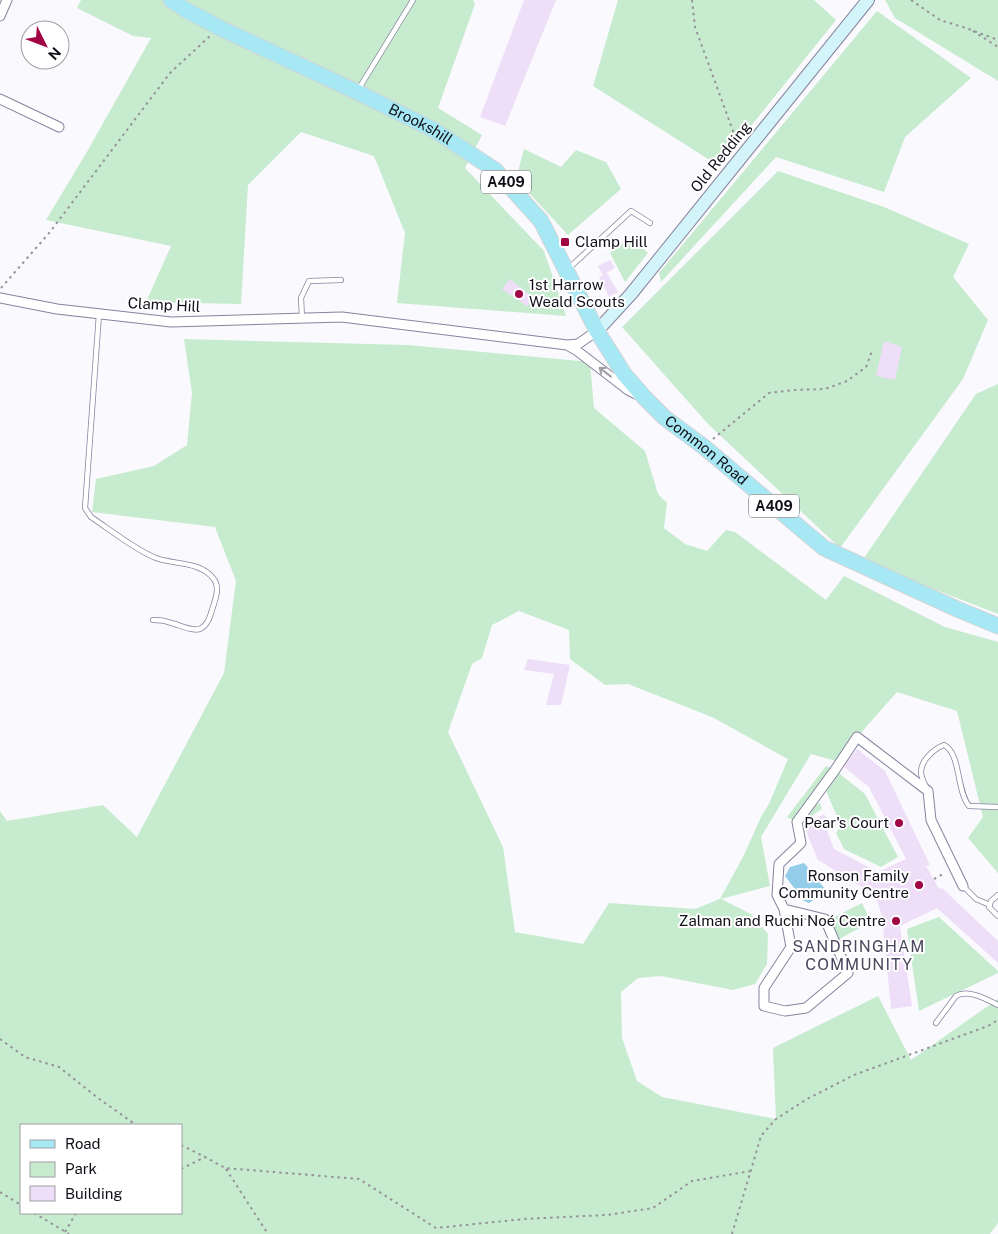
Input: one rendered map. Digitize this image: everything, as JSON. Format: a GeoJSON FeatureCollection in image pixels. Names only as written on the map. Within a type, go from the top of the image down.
{"type":"FeatureCollection","features":[{"type":"Feature","properties":{"kind":"main road","name":"Brookshill"},"geometry":{"type":"LineString","coordinates":[[171,0],[220,28],[434,130],[495,170],[541,221],[597,331]]}},
{"type":"Feature","properties":{"kind":"main road","name":"Common Road"},"geometry":{"type":"LineString","coordinates":[[597,331],[624,374],[665,418],[704,447],[824,548],[957,610],[998,626]]}},
{"type":"Feature","properties":{"kind":"street"},"geometry":{"type":"LineString","coordinates":[[0,16],[7,0]]}},
{"type":"Feature","properties":{"kind":"street","name":"Old Redding"},"geometry":{"type":"LineString","coordinates":[[597,331],[631,294],[868,0]]}},
{"type":"Feature","properties":{"kind":"street"},"geometry":{"type":"LineString","coordinates":[[0,100],[59,127]]}},
{"type":"Feature","properties":{"kind":"street","name":"Clamp Hill"},"geometry":{"type":"LineString","coordinates":[[0,298],[57,309],[171,322],[342,318],[567,345],[578,344],[597,331]]}},
{"type":"Feature","properties":{"kind":"street","name":"Clamp Hill"},"geometry":{"type":"LineString","coordinates":[[567,345],[628,390],[644,397]]}},
{"type":"Feature","properties":{"kind":"street"},"geometry":{"type":"LineString","coordinates":[[784,909],[825,919],[848,973],[806,1008],[785,1011],[764,1006],[764,988],[791,947],[784,909],[777,895],[779,864],[801,843],[797,822],[857,737],[928,791],[931,820],[963,886]]}},
{"type":"Feature","properties":{"kind":"lane"},"geometry":{"type":"LineString","coordinates":[[357,92],[413,0]]}},
{"type":"Feature","properties":{"kind":"lane"},"geometry":{"type":"LineString","coordinates":[[566,271],[631,211],[650,223]]}},
{"type":"Feature","properties":{"kind":"lane"},"geometry":{"type":"LineString","coordinates":[[302,318],[301,298],[310,282],[340,280]]}},
{"type":"Feature","properties":{"kind":"lane"},"geometry":{"type":"LineString","coordinates":[[99,314],[85,508],[92,517],[156,558],[188,564],[203,570],[214,579],[217,591],[209,622],[202,628],[185,629],[167,621],[153,620]]}},
{"type":"Feature","properties":{"kind":"lane"},"geometry":{"type":"LineString","coordinates":[[928,791],[921,775],[922,765],[930,755],[944,745],[949,748],[954,759],[963,798],[969,806],[998,806]]}},
{"type":"Feature","properties":{"kind":"lane"},"geometry":{"type":"LineString","coordinates":[[963,886],[976,899],[990,905]]}},
{"type":"Feature","properties":{"kind":"lane"},"geometry":{"type":"LineString","coordinates":[[990,905],[998,895]]}},
{"type":"Feature","properties":{"kind":"lane"},"geometry":{"type":"LineString","coordinates":[[990,905],[990,909],[998,916]]}},
{"type":"Feature","properties":{"kind":"lane"},"geometry":{"type":"LineString","coordinates":[[936,1023],[956,996],[960,994],[982,997],[998,1005]]}},
{"type":"Feature","properties":{"kind":"path"},"geometry":{"type":"LineString","coordinates":[[692,0],[695,27],[743,156]]}},
{"type":"Feature","properties":{"kind":"path"},"geometry":{"type":"LineString","coordinates":[[912,0],[940,20],[998,40]]}},
{"type":"Feature","properties":{"kind":"path"},"geometry":{"type":"LineString","coordinates":[[0,289],[50,232],[170,73],[220,28]]}},
{"type":"Feature","properties":{"kind":"path"},"geometry":{"type":"LineString","coordinates":[[966,28],[998,46]]}},
{"type":"Feature","properties":{"kind":"path"},"geometry":{"type":"LineString","coordinates":[[704,447],[769,393],[825,389],[847,381],[866,367],[872,351]]}},
{"type":"Feature","properties":{"kind":"path"},"geometry":{"type":"LineString","coordinates":[[934,879],[954,868]]}},
{"type":"Feature","properties":{"kind":"path"},"geometry":{"type":"LineString","coordinates":[[732,1234],[761,1136],[776,1119],[807,1099],[854,1075],[979,1029],[998,1020]]}},
{"type":"Feature","properties":{"kind":"path"},"geometry":{"type":"LineString","coordinates":[[0,1039],[25,1057],[59,1067],[135,1124]]}},
{"type":"Feature","properties":{"kind":"path"},"geometry":{"type":"LineString","coordinates":[[182,1146],[225,1168],[359,1179],[436,1228],[524,1219],[608,1215],[653,1208],[692,1181],[751,1170]]}},
{"type":"Feature","properties":{"kind":"path"},"geometry":{"type":"LineString","coordinates":[[182,1168],[205,1157]]}},
{"type":"Feature","properties":{"kind":"path"},"geometry":{"type":"LineString","coordinates":[[225,1168],[268,1234]]}},
{"type":"Feature","properties":{"kind":"path"},"geometry":{"type":"LineString","coordinates":[[0,1192],[20,1204]]}},
{"type":"Feature","properties":{"kind":"path"},"geometry":{"type":"LineString","coordinates":[[36,1214],[69,1234]]}},
{"type":"Feature","properties":{"kind":"path"},"geometry":{"type":"LineString","coordinates":[[65,1232],[75,1214]]}},
{"type":"Feature","properties":{"kind":"green space"},"geometry":{"type":"Polygon","coordinates":[[[81,0],[473,0],[475,4],[438,108],[482,135],[465,168],[544,251],[566,316],[397,303],[405,233],[374,156],[301,132],[248,185],[241,304],[146,302],[171,246],[46,220],[151,38],[133,36],[77,8],[81,0]]]}},
{"type":"Feature","properties":{"kind":"green space"},"geometry":{"type":"Polygon","coordinates":[[[618,0],[814,0],[836,20],[719,166],[593,86],[618,0]]]}},
{"type":"Feature","properties":{"kind":"green space"},"geometry":{"type":"Polygon","coordinates":[[[885,0],[998,0],[998,81],[895,18],[885,0]]]}},
{"type":"Feature","properties":{"kind":"green space"},"geometry":{"type":"Polygon","coordinates":[[[877,11],[971,78],[905,137],[884,192],[776,157],[661,282],[659,273],[877,11]]]}},
{"type":"Feature","properties":{"kind":"green space"},"geometry":{"type":"Polygon","coordinates":[[[524,149],[561,167],[576,150],[606,162],[621,189],[568,235],[516,179],[524,149]]]}},
{"type":"Feature","properties":{"kind":"green space"},"geometry":{"type":"Polygon","coordinates":[[[778,171],[884,207],[969,244],[953,277],[988,320],[963,379],[840,548],[708,424],[622,327],[778,171]]]}},
{"type":"Feature","properties":{"kind":"green space"},"geometry":{"type":"Polygon","coordinates":[[[631,237],[648,253],[625,282],[610,253],[631,237]]]}},
{"type":"Feature","properties":{"kind":"green space"},"geometry":{"type":"Polygon","coordinates":[[[184,339],[408,345],[590,362],[594,408],[645,451],[658,494],[667,503],[664,528],[685,544],[707,551],[726,530],[735,532],[826,600],[844,576],[945,627],[998,642],[998,873],[968,838],[983,817],[957,711],[897,692],[836,761],[811,754],[761,837],[770,886],[721,899],[751,914],[768,934],[767,964],[755,984],[733,990],[661,976],[638,978],[621,992],[622,1038],[637,1081],[662,1097],[776,1119],[773,1048],[878,996],[911,1060],[998,999],[998,1223],[990,1234],[0,1234],[0,811],[7,821],[103,805],[137,837],[224,673],[236,581],[215,527],[92,512],[96,479],[154,466],[187,445],[192,393],[184,339]],[[519,611],[492,625],[482,658],[472,664],[448,732],[503,847],[515,932],[583,944],[609,903],[695,909],[720,899],[769,804],[788,759],[712,717],[628,684],[605,685],[570,659],[569,630],[519,611]]]}},
{"type":"Feature","properties":{"kind":"green space"},"geometry":{"type":"Polygon","coordinates":[[[998,384],[998,614],[862,561],[976,394],[998,384]]]}},
{"type":"Feature","properties":{"kind":"green space"},"geometry":{"type":"Polygon","coordinates":[[[826,766],[835,770],[865,794],[898,857],[881,867],[844,849],[836,833],[841,826],[824,786],[808,808],[820,803],[822,809],[811,816],[807,809],[797,822],[787,817],[826,766]]]}},
{"type":"Feature","properties":{"kind":"green space"},"geometry":{"type":"Polygon","coordinates":[[[862,903],[871,922],[839,939],[829,920],[862,903]]]}},
{"type":"Feature","properties":{"kind":"green space"},"geometry":{"type":"Polygon","coordinates":[[[939,917],[998,973],[919,1011],[907,929],[939,917]]]}},
{"type":"Feature","properties":{"kind":"water"},"geometry":{"type":"Polygon","coordinates":[[[804,863],[825,889],[822,894],[809,903],[804,901],[785,876],[790,867],[804,863]]]}},
{"type":"Feature","properties":{"kind":"building"},"geometry":{"type":"Polygon","coordinates":[[[524,0],[556,0],[505,126],[480,117],[524,0]]]}},
{"type":"Feature","properties":{"kind":"building"},"geometry":{"type":"Polygon","coordinates":[[[610,260],[615,268],[603,275],[598,266],[610,260]]]}},
{"type":"Feature","properties":{"kind":"building"},"geometry":{"type":"Polygon","coordinates":[[[607,273],[618,292],[609,297],[599,277],[607,273]]]}},
{"type":"Feature","properties":{"kind":"building","name":"1st Harrow Weald Scouts"},"geometry":{"type":"Polygon","coordinates":[[[510,279],[535,299],[527,306],[502,289],[510,279]]]}},
{"type":"Feature","properties":{"kind":"building"},"geometry":{"type":"Polygon","coordinates":[[[884,341],[902,347],[895,380],[876,376],[884,341]]]}},
{"type":"Feature","properties":{"kind":"building"},"geometry":{"type":"Polygon","coordinates":[[[528,659],[570,665],[561,705],[546,705],[554,674],[524,670],[528,659]]]}},
{"type":"Feature","properties":{"kind":"building"},"geometry":{"type":"Polygon","coordinates":[[[857,749],[885,771],[930,865],[926,866],[939,889],[942,888],[998,941],[998,963],[937,908],[900,926],[912,1006],[891,1009],[882,916],[875,895],[818,860],[804,826],[824,814],[832,827],[827,831],[834,849],[878,872],[906,859],[869,787],[844,767],[857,749]]]}},
{"type":"Feature","properties":{"kind":"place","name":"Clamp Hill"},"geometry":{"type":"Point","coordinates":[565,242]}},
{"type":"Feature","properties":{"kind":"place","name":"1st Harrow Weald Scouts"},"geometry":{"type":"Point","coordinates":[519,294]}},
{"type":"Feature","properties":{"kind":"place","name":"Pear's Court"},"geometry":{"type":"Point","coordinates":[899,823]}},
{"type":"Feature","properties":{"kind":"place","name":"Ronson Family Community Centre"},"geometry":{"type":"Point","coordinates":[919,885]}},
{"type":"Feature","properties":{"kind":"place","name":"Zalman and Ruchi Noé Centre"},"geometry":{"type":"Point","coordinates":[896,921]}},
{"type":"Feature","properties":{"kind":"district","name":"SANDRINGHAM COMMUNITY"},"geometry":{"type":"Point","coordinates":[859,955]}}]}
